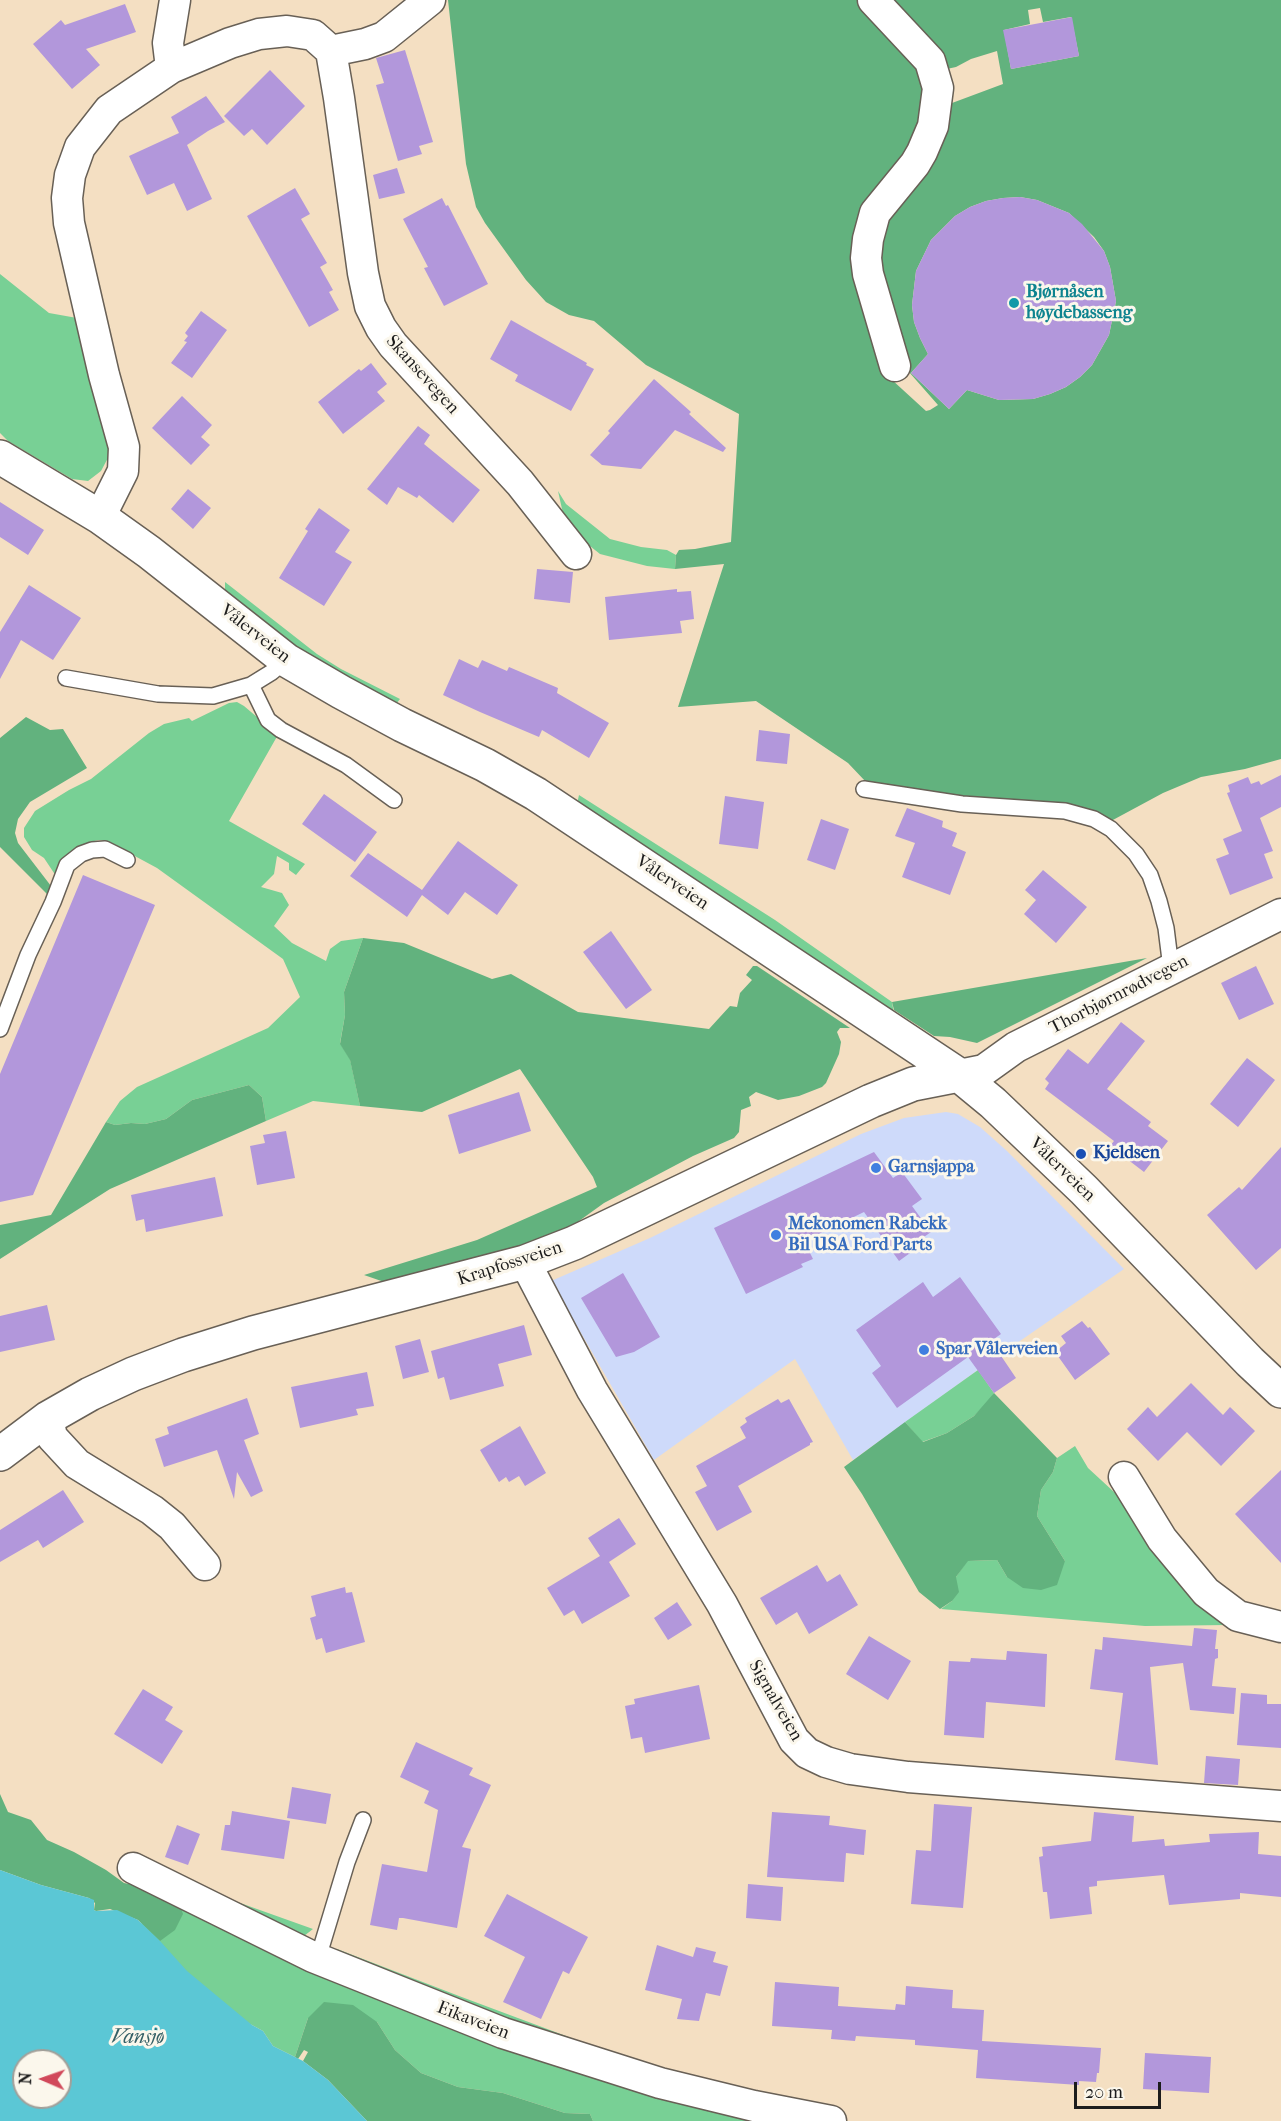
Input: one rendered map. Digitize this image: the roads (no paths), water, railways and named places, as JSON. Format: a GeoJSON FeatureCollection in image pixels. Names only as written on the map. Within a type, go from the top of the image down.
{"type":"FeatureCollection","features":[{"type":"Feature","properties":{"kind":"street"},"geometry":{"type":"LineString","coordinates":[[171,68],[168,43],[175,0]]}},
{"type":"Feature","properties":{"kind":"street"},"geometry":{"type":"LineString","coordinates":[[100,517],[123,471],[124,447],[74,251],[67,198],[70,175],[80,147],[109,110],[171,68],[230,43],[286,31],[313,35],[331,51],[365,44],[384,37],[430,0]]}},
{"type":"Feature","properties":{"kind":"street"},"geometry":{"type":"LineString","coordinates":[[873,0],[930,61],[938,88],[933,126],[922,152],[903,180],[875,213],[868,239],[868,274],[895,366]]}},
{"type":"Feature","properties":{"kind":"street","name":"Skansevegen"},"geometry":{"type":"LineString","coordinates":[[331,51],[363,273],[370,306],[377,321],[393,345],[520,483],[576,554]]}},
{"type":"Feature","properties":{"kind":"street","name":"Vålerveien"},"geometry":{"type":"LineString","coordinates":[[0,457],[100,517],[178,574],[286,660],[402,725],[485,765],[536,794],[959,1075],[993,1103],[1084,1190],[1242,1354],[1281,1391]]}},
{"type":"Feature","properties":{"kind":"street","name":"Thorbjørnrødvegen"},"geometry":{"type":"LineString","coordinates":[[959,1075],[984,1070],[1016,1047],[1281,914]]}},
{"type":"Feature","properties":{"kind":"street","name":"Krapfossveien"},"geometry":{"type":"LineString","coordinates":[[0,1454],[48,1418],[90,1394],[183,1355],[253,1334],[525,1262],[574,1243],[871,1101],[913,1084],[959,1075]]}},
{"type":"Feature","properties":{"kind":"street","name":"Signalveien"},"geometry":{"type":"LineString","coordinates":[[525,1262],[592,1390],[722,1604],[794,1740],[807,1753],[826,1762],[850,1769],[908,1777],[1281,1806]]}},
{"type":"Feature","properties":{"kind":"street"},"geometry":{"type":"LineString","coordinates":[[48,1418],[52,1437],[77,1464],[152,1510],[172,1526],[205,1565]]}},
{"type":"Feature","properties":{"kind":"street"},"geometry":{"type":"LineString","coordinates":[[1124,1477],[1162,1539],[1206,1592],[1238,1616],[1281,1627]]}},
{"type":"Feature","properties":{"kind":"street","name":"Eikaveien"},"geometry":{"type":"LineString","coordinates":[[133,1868],[318,1958],[503,2033],[592,2063],[681,2088],[754,2106],[831,2121]]}},
{"type":"Feature","properties":{"kind":"lane"},"geometry":{"type":"LineString","coordinates":[[66,678],[158,694],[213,696],[251,685],[286,660]]}},
{"type":"Feature","properties":{"kind":"lane"},"geometry":{"type":"LineString","coordinates":[[251,685],[268,720],[281,730],[346,765],[394,800]]}},
{"type":"Feature","properties":{"kind":"lane"},"geometry":{"type":"LineString","coordinates":[[864,789],[962,804],[1065,811],[1094,819],[1111,829],[1136,854],[1150,875],[1166,928],[1171,968]]}},
{"type":"Feature","properties":{"kind":"lane"},"geometry":{"type":"LineString","coordinates":[[0,1029],[7,986],[67,866],[81,854],[92,850],[105,849],[127,860]]}},
{"type":"Feature","properties":{"kind":"lane"},"geometry":{"type":"LineString","coordinates":[[318,1958],[347,1862],[363,1820]]}},
{"type":"Feature","properties":{"kind":"water","name":"Vansjø"},"geometry":{"type":"Polygon","coordinates":[[[0,1870],[41,1885],[94,1900],[96,1911],[117,1910],[138,1920],[187,1971],[252,2025],[263,2031],[273,2046],[303,2061],[328,2080],[367,2121],[0,2121],[0,1870]]]}},
{"type":"Feature","properties":{"kind":"place","name":"Bjørnåsen høydebasseng"},"geometry":{"type":"Point","coordinates":[1014,303]}},
{"type":"Feature","properties":{"kind":"place","name":"Kjeldsen"},"geometry":{"type":"Point","coordinates":[1081,1154]}},
{"type":"Feature","properties":{"kind":"place","name":"Garnsjappa"},"geometry":{"type":"Point","coordinates":[876,1168]}},
{"type":"Feature","properties":{"kind":"place","name":"Mekonomen Rabekk Bil USA Ford Parts"},"geometry":{"type":"Point","coordinates":[776,1235]}},
{"type":"Feature","properties":{"kind":"place","name":"Spar Vålerveien"},"geometry":{"type":"Point","coordinates":[924,1350]}}]}
